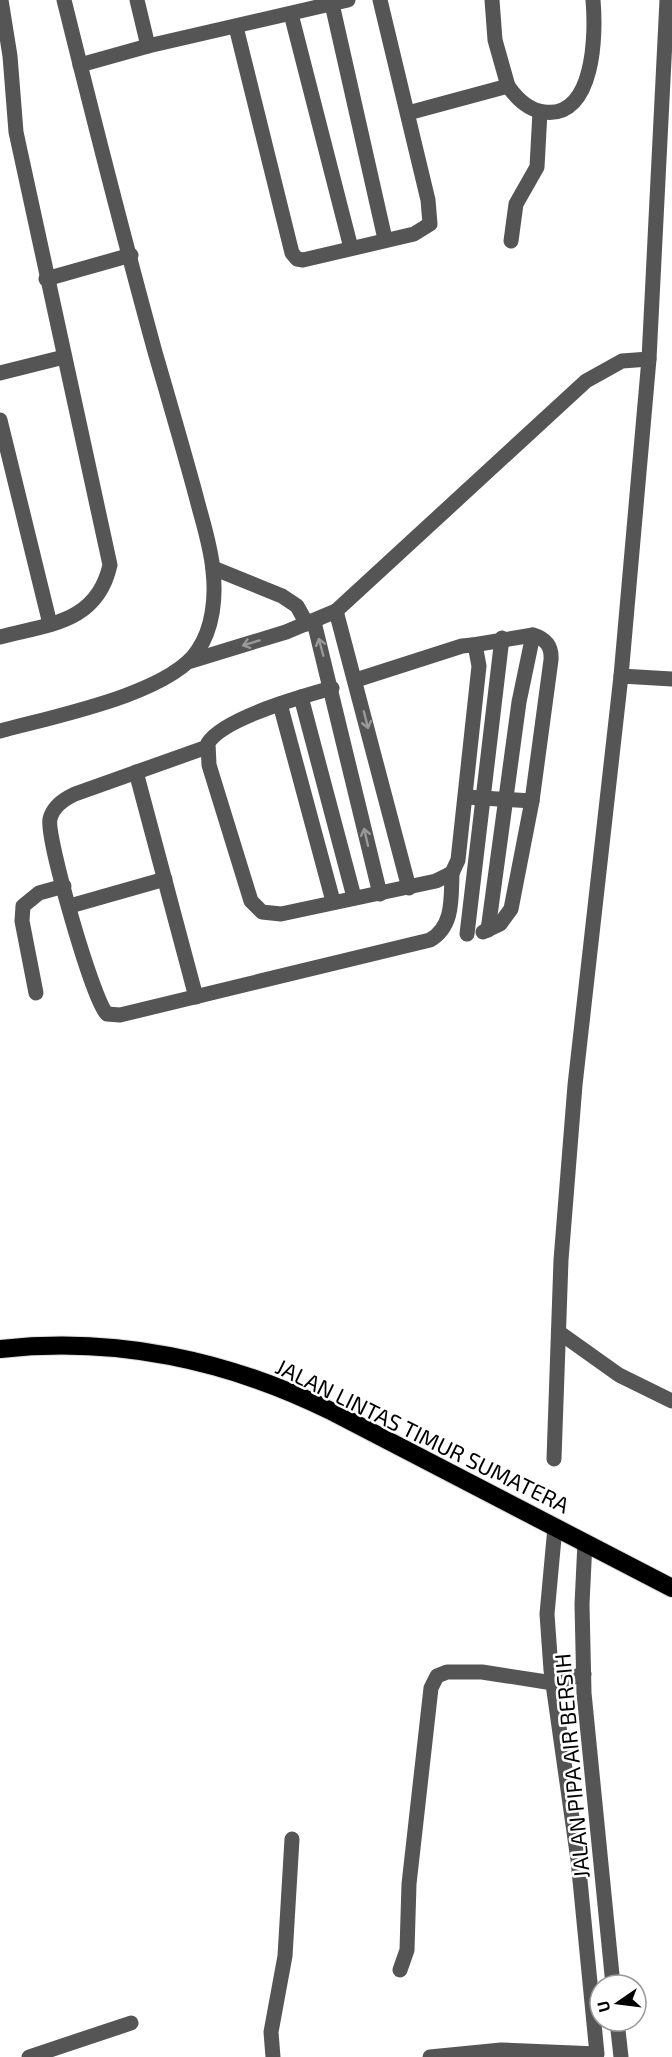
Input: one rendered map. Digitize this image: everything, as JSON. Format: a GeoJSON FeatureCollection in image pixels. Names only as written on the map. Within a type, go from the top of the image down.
{"type":"FeatureCollection","features":[{"type":"Feature","properties":{"kind":"highway","name":"JALAN LINTAS TIMUR SUMATERA"},"geometry":{"type":"LineString","coordinates":[[0,1348],[86,1347],[161,1352],[236,1371],[313,1402],[671,1585]]}},
{"type":"Feature","properties":{"kind":"street"},"geometry":{"type":"LineString","coordinates":[[0,637],[50,624],[88,608],[105,587],[110,566],[16,132],[5,58],[1,0]]}},
{"type":"Feature","properties":{"kind":"street"},"geometry":{"type":"LineString","coordinates":[[64,0],[213,568],[213,604],[207,633],[190,661]]}},
{"type":"Feature","properties":{"kind":"street"},"geometry":{"type":"LineString","coordinates":[[137,0],[148,46]]}},
{"type":"Feature","properties":{"kind":"street"},"geometry":{"type":"LineString","coordinates":[[80,65],[148,46],[348,0]]}},
{"type":"Feature","properties":{"kind":"street"},"geometry":{"type":"LineString","coordinates":[[236,27],[293,255],[303,260],[414,234],[425,229],[431,221],[408,113],[380,0]]}},
{"type":"Feature","properties":{"kind":"street"},"geometry":{"type":"LineString","coordinates":[[492,0],[495,40],[508,86],[523,103],[540,112],[557,112],[576,100],[591,66],[594,43],[593,0]]}},
{"type":"Feature","properties":{"kind":"street"},"geometry":{"type":"LineString","coordinates":[[554,1459],[561,1260],[575,1085],[621,676],[649,359],[667,0]]}},
{"type":"Feature","properties":{"kind":"street"},"geometry":{"type":"LineString","coordinates":[[332,4],[385,240]]}},
{"type":"Feature","properties":{"kind":"street"},"geometry":{"type":"LineString","coordinates":[[291,14],[351,248]]}},
{"type":"Feature","properties":{"kind":"street"},"geometry":{"type":"LineString","coordinates":[[408,113],[508,86]]}},
{"type":"Feature","properties":{"kind":"street"},"geometry":{"type":"LineString","coordinates":[[511,241],[516,204],[537,167],[540,112]]}},
{"type":"Feature","properties":{"kind":"street"},"geometry":{"type":"LineString","coordinates":[[46,279],[131,255]]}},
{"type":"Feature","properties":{"kind":"street"},"geometry":{"type":"LineString","coordinates":[[0,373],[64,357]]}},
{"type":"Feature","properties":{"kind":"street"},"geometry":{"type":"LineString","coordinates":[[0,732],[161,682],[190,661],[310,623],[336,611],[586,381],[622,361],[649,359]]}},
{"type":"Feature","properties":{"kind":"street"},"geometry":{"type":"LineString","coordinates":[[0,420],[50,624]]}},
{"type":"Feature","properties":{"kind":"street"},"geometry":{"type":"LineString","coordinates":[[213,568],[282,596],[297,606],[310,623],[332,688],[380,894]]}},
{"type":"Feature","properties":{"kind":"street"},"geometry":{"type":"LineString","coordinates":[[336,611],[409,888]]}},
{"type":"Feature","properties":{"kind":"street"},"geometry":{"type":"LineString","coordinates":[[356,680],[433,655],[502,638],[533,634],[549,645],[552,660],[532,801],[511,909],[500,924],[488,930],[467,934],[443,931]]}},
{"type":"Feature","properties":{"kind":"street"},"geometry":{"type":"LineString","coordinates":[[488,930],[519,702],[533,634]]}},
{"type":"Feature","properties":{"kind":"street"},"geometry":{"type":"LineString","coordinates":[[467,934],[502,638]]}},
{"type":"Feature","properties":{"kind":"street"},"geometry":{"type":"LineString","coordinates":[[207,747],[68,797],[52,813],[50,834],[91,983],[105,1012],[120,1015],[196,997],[424,942],[443,931],[448,922],[452,873],[458,860],[466,797],[479,666],[473,645]]}},
{"type":"Feature","properties":{"kind":"street"},"geometry":{"type":"LineString","coordinates":[[621,676],[672,679]]}},
{"type":"Feature","properties":{"kind":"street"},"geometry":{"type":"LineString","coordinates":[[332,688],[280,704],[222,728],[207,747],[209,765],[255,906],[262,912],[281,914],[333,901],[409,888],[436,881],[452,873]]}},
{"type":"Feature","properties":{"kind":"street"},"geometry":{"type":"LineString","coordinates":[[301,697],[354,897]]}},
{"type":"Feature","properties":{"kind":"street"},"geometry":{"type":"LineString","coordinates":[[280,704],[333,901]]}},
{"type":"Feature","properties":{"kind":"street"},"geometry":{"type":"LineString","coordinates":[[136,772],[196,997]]}},
{"type":"Feature","properties":{"kind":"street"},"geometry":{"type":"LineString","coordinates":[[466,797],[532,801]]}},
{"type":"Feature","properties":{"kind":"street"},"geometry":{"type":"LineString","coordinates":[[70,906],[165,879]]}},
{"type":"Feature","properties":{"kind":"street"},"geometry":{"type":"LineString","coordinates":[[36,993],[22,921],[23,906],[39,893],[64,885]]}},
{"type":"Feature","properties":{"kind":"street"},"geometry":{"type":"LineString","coordinates":[[560,1333],[619,1374],[672,1401]]}},
{"type":"Feature","properties":{"kind":"street"},"geometry":{"type":"LineString","coordinates":[[430,2057],[501,2050],[597,2054],[578,1860],[553,1683],[547,1614],[555,1527]]}},
{"type":"Feature","properties":{"kind":"street","name":"JALAN PIPA AIR BERSIH"},"geometry":{"type":"LineString","coordinates":[[585,1542],[582,1604],[584,1674],[612,1973]]}},
{"type":"Feature","properties":{"kind":"street"},"geometry":{"type":"LineString","coordinates":[[400,1970],[406,1950],[410,1884],[431,1689],[435,1678],[442,1672],[482,1672],[553,1683],[584,1674]]}},
{"type":"Feature","properties":{"kind":"street"},"geometry":{"type":"LineString","coordinates":[[273,2057],[271,2032],[285,1956],[292,1839]]}},
{"type":"Feature","properties":{"kind":"street"},"geometry":{"type":"LineString","coordinates":[[29,2057],[131,2023]]}},
{"type":"Feature","properties":{"kind":"street"},"geometry":{"type":"LineString","coordinates":[[618,2033],[621,2057]]}}]}
